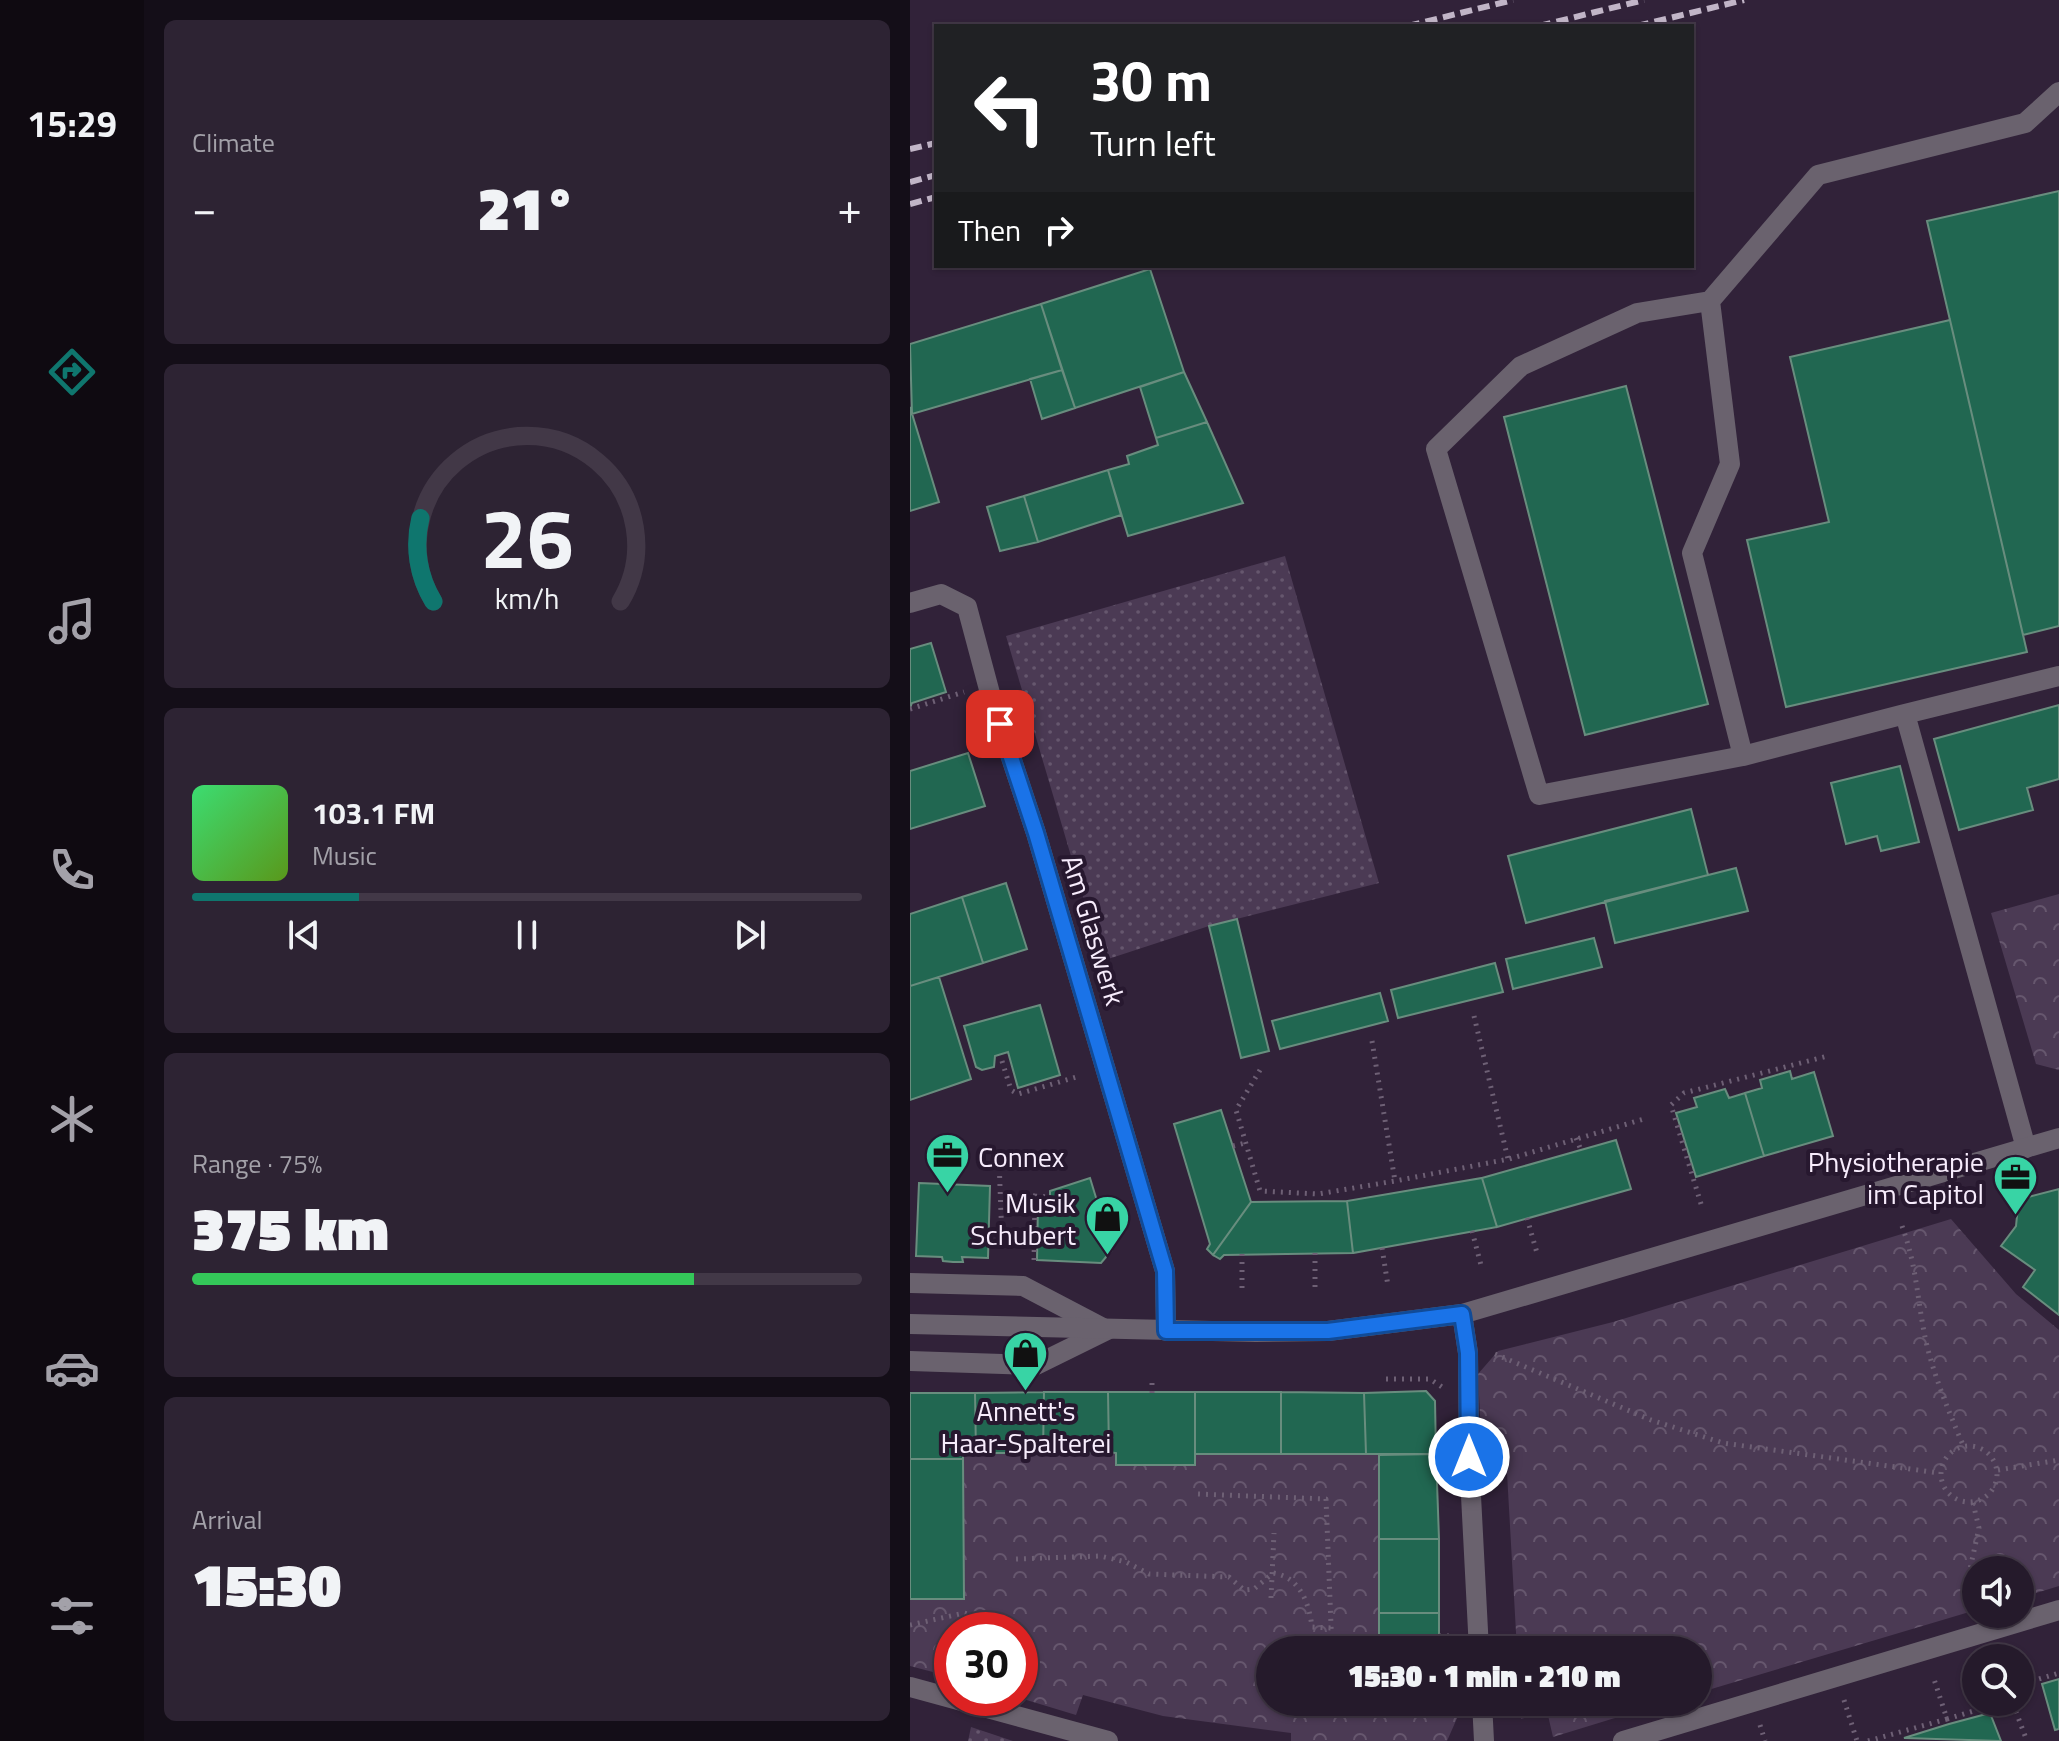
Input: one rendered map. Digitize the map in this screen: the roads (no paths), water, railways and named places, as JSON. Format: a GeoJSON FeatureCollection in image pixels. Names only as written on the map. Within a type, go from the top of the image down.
{"type":"FeatureCollection","features":[{"type":"Feature","properties":{"kind":"street"},"geometry":{"type":"LineString","coordinates":[[2059,92],[2025,123],[1818,175],[1710,301],[1637,313],[1521,366],[1436,449],[1539,795],[1743,756],[2059,676]]}},
{"type":"Feature","properties":{"kind":"street"},"geometry":{"type":"LineString","coordinates":[[1710,301],[1730,464],[1692,553],[1743,756]]}},
{"type":"Feature","properties":{"kind":"street","name":"Am Glaswerk"},"geometry":{"type":"LineString","coordinates":[[910,603],[941,594],[967,607],[991,697],[1036,833],[1165,1271],[1166,1331]]}},
{"type":"Feature","properties":{"kind":"street"},"geometry":{"type":"LineString","coordinates":[[1905,714],[2026,1148]]}},
{"type":"Feature","properties":{"kind":"street"},"geometry":{"type":"LineString","coordinates":[[910,1324],[1166,1331],[1328,1331],[1462,1314],[2059,1138]]}},
{"type":"Feature","properties":{"kind":"street"},"geometry":{"type":"LineString","coordinates":[[910,1283],[1023,1286],[1107,1330]]}},
{"type":"Feature","properties":{"kind":"street"},"geometry":{"type":"LineString","coordinates":[[1462,1314],[1468,1353],[1469,1457],[1478,1636]]}},
{"type":"Feature","properties":{"kind":"street"},"geometry":{"type":"LineString","coordinates":[[910,1361],[1036,1365],[1107,1330]]}},
{"type":"Feature","properties":{"kind":"street"},"geometry":{"type":"LineString","coordinates":[[1623,1741],[1661,1735],[1980,1631],[2059,1610]]}},
{"type":"Feature","properties":{"kind":"street"},"geometry":{"type":"LineString","coordinates":[[910,1687],[1108,1741]]}},
{"type":"Feature","properties":{"kind":"street"},"geometry":{"type":"LineString","coordinates":[[1483,1716],[1484,1741]]}},
{"type":"Feature","properties":{"kind":"railway"},"geometry":{"type":"LineString","coordinates":[[1416,24],[1513,0]]}},
{"type":"Feature","properties":{"kind":"railway"},"geometry":{"type":"LineString","coordinates":[[1547,24],[1644,0]]}},
{"type":"Feature","properties":{"kind":"railway"},"geometry":{"type":"LineString","coordinates":[[1645,24],[1744,0]]}},
{"type":"Feature","properties":{"kind":"railway"},"geometry":{"type":"LineString","coordinates":[[910,149],[934,143]]}},
{"type":"Feature","properties":{"kind":"railway"},"geometry":{"type":"LineString","coordinates":[[910,182],[934,176]]}},
{"type":"Feature","properties":{"kind":"railway"},"geometry":{"type":"LineString","coordinates":[[910,204],[934,198]]}},
{"type":"Feature","properties":{"kind":"place","name":"Connex"},"geometry":{"type":"Point","coordinates":[947,1195]}},
{"type":"Feature","properties":{"kind":"place","name":"Physiotherapie im Capitol"},"geometry":{"type":"Point","coordinates":[2015,1216]}},
{"type":"Feature","properties":{"kind":"place","name":"Musik Schubert"},"geometry":{"type":"Point","coordinates":[1107,1257]}},
{"type":"Feature","properties":{"kind":"place","name":"Annett's Haar-Spalterei"},"geometry":{"type":"Point","coordinates":[1026,1392]}}]}
